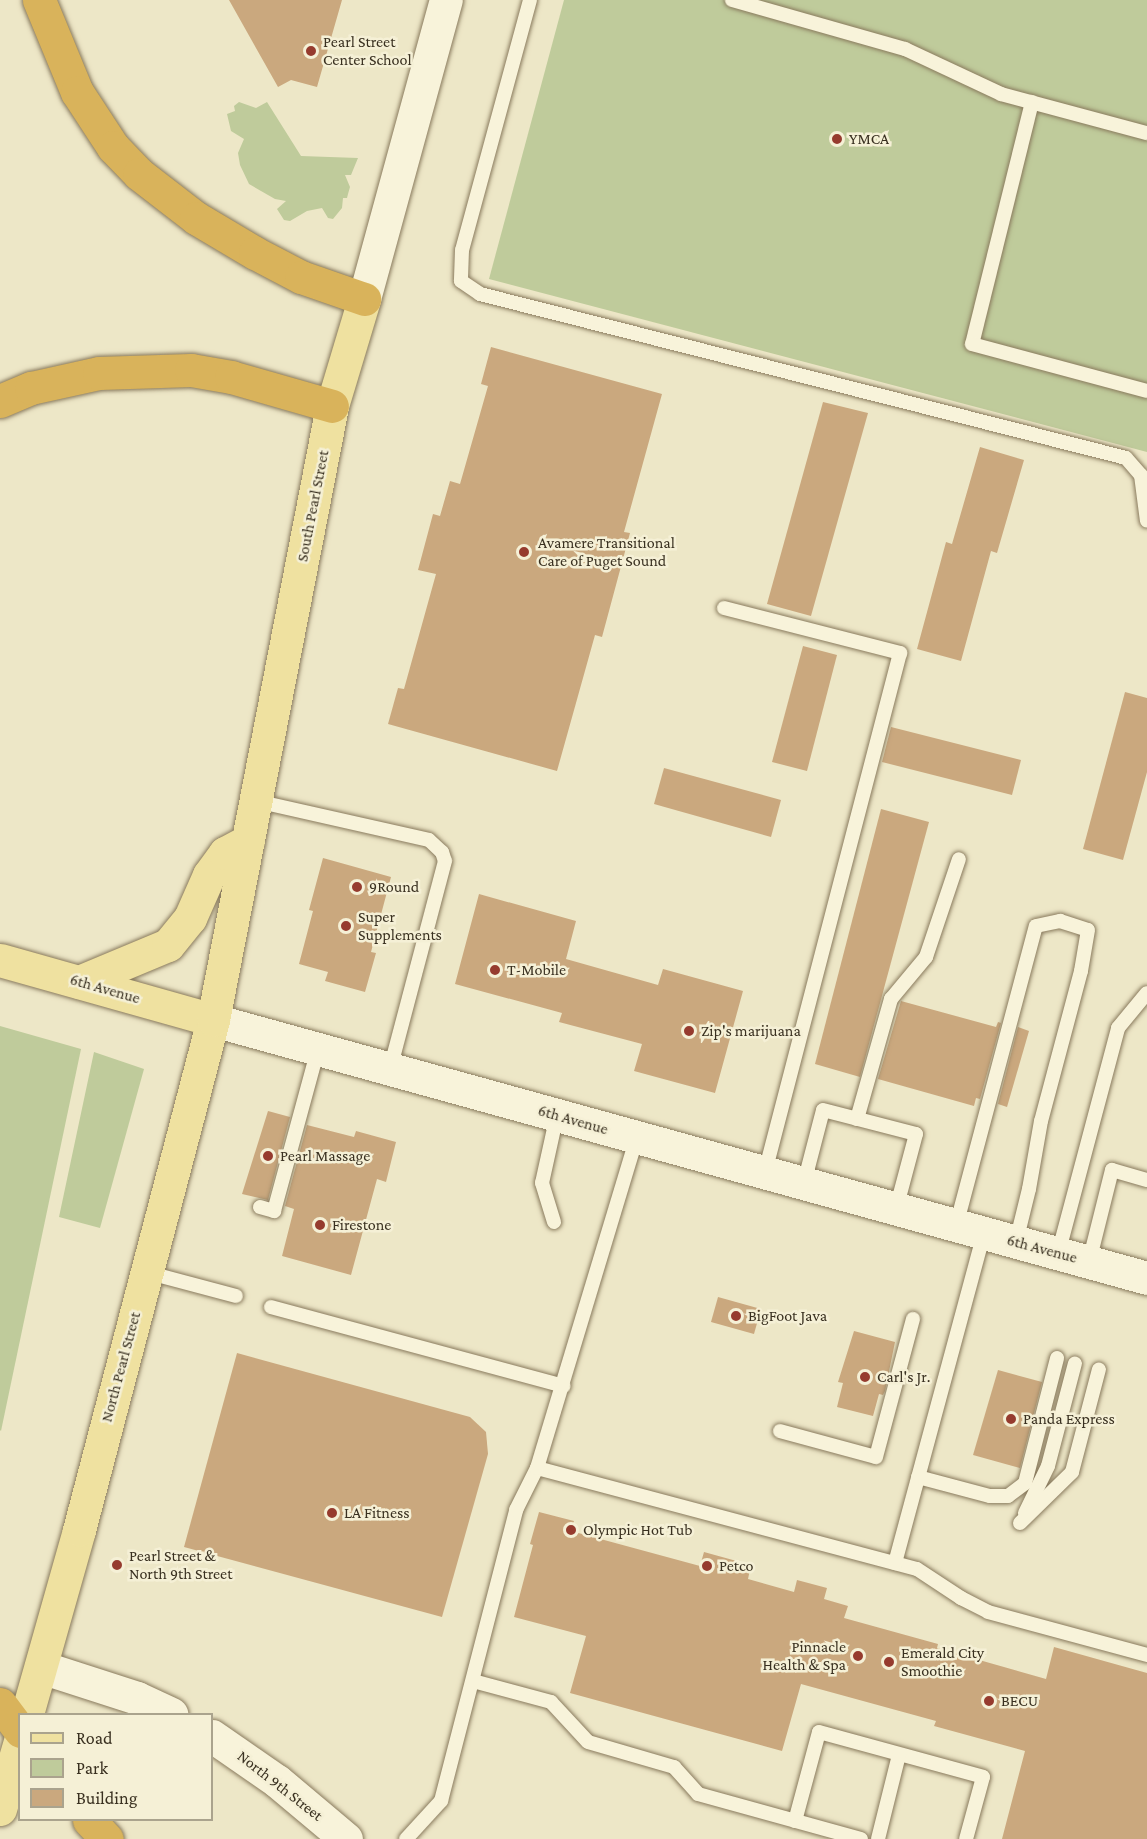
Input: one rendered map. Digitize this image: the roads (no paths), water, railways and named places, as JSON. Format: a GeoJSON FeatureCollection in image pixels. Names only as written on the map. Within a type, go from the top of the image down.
{"type":"FeatureCollection","features":[{"type":"Feature","properties":{"kind":"highway"},"geometry":{"type":"LineString","coordinates":[[39,0],[77,92],[113,147],[139,174],[196,218],[255,253],[301,277],[364,299]]}},
{"type":"Feature","properties":{"kind":"highway"},"geometry":{"type":"LineString","coordinates":[[0,401],[31,388],[99,373],[191,370],[231,377],[332,406]]}},
{"type":"Feature","properties":{"kind":"highway"},"geometry":{"type":"LineString","coordinates":[[0,1704],[18,1728]]}},
{"type":"Feature","properties":{"kind":"highway"},"geometry":{"type":"LineString","coordinates":[[90,1821],[106,1839]]}},
{"type":"Feature","properties":{"kind":"main road","name":"South Pearl Street"},"geometry":{"type":"LineString","coordinates":[[213,1020],[332,406],[364,299],[442,2]]}},
{"type":"Feature","properties":{"kind":"main road"},"geometry":{"type":"LineString","coordinates":[[79,982],[168,945],[190,918],[209,875],[225,853],[248,841]]}},
{"type":"Feature","properties":{"kind":"main road","name":"6th Avenue"},"geometry":{"type":"LineString","coordinates":[[0,960],[1147,1278]]}},
{"type":"Feature","properties":{"kind":"main road","name":"North Pearl Street"},"geometry":{"type":"LineString","coordinates":[[27,1713],[213,1020]]}},
{"type":"Feature","properties":{"kind":"main road"},"geometry":{"type":"LineString","coordinates":[[41,1667],[137,1698],[170,1713]]}},
{"type":"Feature","properties":{"kind":"main road","name":"North 9th Street"},"geometry":{"type":"LineString","coordinates":[[213,1737],[277,1781],[346,1839]]}},
{"type":"Feature","properties":{"kind":"main road"},"geometry":{"type":"LineString","coordinates":[[0,1809],[18,1748]]}},
{"type":"Feature","properties":{"kind":"lane"},"geometry":{"type":"LineString","coordinates":[[530,0],[462,250],[461,281],[480,294],[1126,458],[1141,475],[1147,521]]}},
{"type":"Feature","properties":{"kind":"lane"},"geometry":{"type":"LineString","coordinates":[[732,0],[905,49],[1001,94],[1147,133]]}},
{"type":"Feature","properties":{"kind":"lane"},"geometry":{"type":"LineString","coordinates":[[1032,102],[972,344],[1147,391]]}},
{"type":"Feature","properties":{"kind":"lane"},"geometry":{"type":"LineString","coordinates":[[724,608],[900,653],[765,1173]]}},
{"type":"Feature","properties":{"kind":"lane"},"geometry":{"type":"LineString","coordinates":[[256,801],[429,840],[442,852],[445,861],[390,1069]]}},
{"type":"Feature","properties":{"kind":"lane"},"geometry":{"type":"LineString","coordinates":[[857,1119],[891,999],[926,957],[959,859]]}},
{"type":"Feature","properties":{"kind":"lane"},"geometry":{"type":"LineString","coordinates":[[895,1563],[918,1477],[970,1229],[990,1102],[1036,926],[1060,921],[1088,930],[1081,971],[1041,1121],[1029,1189],[1016,1242]]}},
{"type":"Feature","properties":{"kind":"lane"},"geometry":{"type":"LineString","coordinates":[[1058,1254],[1118,1028],[1142,1006],[1147,993]]}},
{"type":"Feature","properties":{"kind":"lane"},"geometry":{"type":"LineString","coordinates":[[260,1207],[274,1211],[318,1049]]}},
{"type":"Feature","properties":{"kind":"lane"},"geometry":{"type":"LineString","coordinates":[[804,1184],[823,1110],[916,1134],[896,1209]]}},
{"type":"Feature","properties":{"kind":"lane"},"geometry":{"type":"LineString","coordinates":[[554,1222],[542,1183],[557,1115]]}},
{"type":"Feature","properties":{"kind":"lane"},"geometry":{"type":"LineString","coordinates":[[405,1839],[441,1801],[516,1510],[537,1468],[564,1386],[637,1137]]}},
{"type":"Feature","properties":{"kind":"lane"},"geometry":{"type":"LineString","coordinates":[[1089,1262],[1112,1170],[1147,1180]]}},
{"type":"Feature","properties":{"kind":"lane"},"geometry":{"type":"LineString","coordinates":[[146,1272],[236,1296]]}},
{"type":"Feature","properties":{"kind":"lane"},"geometry":{"type":"LineString","coordinates":[[271,1307],[564,1386]]}},
{"type":"Feature","properties":{"kind":"lane"},"geometry":{"type":"LineString","coordinates":[[780,1431],[876,1457],[913,1319]]}},
{"type":"Feature","properties":{"kind":"lane"},"geometry":{"type":"LineString","coordinates":[[918,1477],[990,1496],[1008,1496],[1025,1484],[1057,1358]]}},
{"type":"Feature","properties":{"kind":"lane"},"geometry":{"type":"LineString","coordinates":[[1075,1363],[1048,1466],[1020,1523],[1072,1472],[1099,1369]]}},
{"type":"Feature","properties":{"kind":"lane"},"geometry":{"type":"LineString","coordinates":[[537,1468],[917,1569],[961,1598],[988,1612],[1147,1655]]}},
{"type":"Feature","properties":{"kind":"lane"},"geometry":{"type":"LineString","coordinates":[[473,1681],[551,1702],[588,1742],[674,1767],[698,1794],[861,1839]]}},
{"type":"Feature","properties":{"kind":"lane"},"geometry":{"type":"LineString","coordinates":[[795,1821],[819,1732],[983,1778],[966,1839]]}},
{"type":"Feature","properties":{"kind":"lane"},"geometry":{"type":"LineString","coordinates":[[878,1839],[899,1755]]}},
{"type":"Feature","properties":{"kind":"place","name":"Pearl Street Center School"},"geometry":{"type":"Point","coordinates":[311,51]}},
{"type":"Feature","properties":{"kind":"place","name":"YMCA"},"geometry":{"type":"Point","coordinates":[837,139]}},
{"type":"Feature","properties":{"kind":"place","name":"Avamere Transitional Care of Puget Sound"},"geometry":{"type":"Point","coordinates":[524,552]}},
{"type":"Feature","properties":{"kind":"place","name":"9Round"},"geometry":{"type":"Point","coordinates":[357,887]}},
{"type":"Feature","properties":{"kind":"place","name":"Super Supplements"},"geometry":{"type":"Point","coordinates":[346,926]}},
{"type":"Feature","properties":{"kind":"place","name":"T-Mobile"},"geometry":{"type":"Point","coordinates":[495,970]}},
{"type":"Feature","properties":{"kind":"place","name":"Zip's marijuana"},"geometry":{"type":"Point","coordinates":[689,1031]}},
{"type":"Feature","properties":{"kind":"place","name":"Pearl Massage"},"geometry":{"type":"Point","coordinates":[268,1156]}},
{"type":"Feature","properties":{"kind":"place","name":"Firestone"},"geometry":{"type":"Point","coordinates":[320,1225]}},
{"type":"Feature","properties":{"kind":"place","name":"BigFoot Java"},"geometry":{"type":"Point","coordinates":[736,1316]}},
{"type":"Feature","properties":{"kind":"place","name":"Carl's Jr."},"geometry":{"type":"Point","coordinates":[865,1377]}},
{"type":"Feature","properties":{"kind":"place","name":"Panda Express"},"geometry":{"type":"Point","coordinates":[1011,1419]}},
{"type":"Feature","properties":{"kind":"place","name":"LA Fitness"},"geometry":{"type":"Point","coordinates":[332,1513]}},
{"type":"Feature","properties":{"kind":"place","name":"Olympic Hot Tub"},"geometry":{"type":"Point","coordinates":[571,1530]}},
{"type":"Feature","properties":{"kind":"place","name":"Pearl Street & North 9th Street"},"geometry":{"type":"Point","coordinates":[117,1565]}},
{"type":"Feature","properties":{"kind":"place","name":"Petco"},"geometry":{"type":"Point","coordinates":[707,1566]}},
{"type":"Feature","properties":{"kind":"place","name":"Pinnacle Health & Spa"},"geometry":{"type":"Point","coordinates":[858,1656]}},
{"type":"Feature","properties":{"kind":"place","name":"Emerald City Smoothie"},"geometry":{"type":"Point","coordinates":[889,1662]}},
{"type":"Feature","properties":{"kind":"place","name":"BECU"},"geometry":{"type":"Point","coordinates":[989,1701]}}]}
